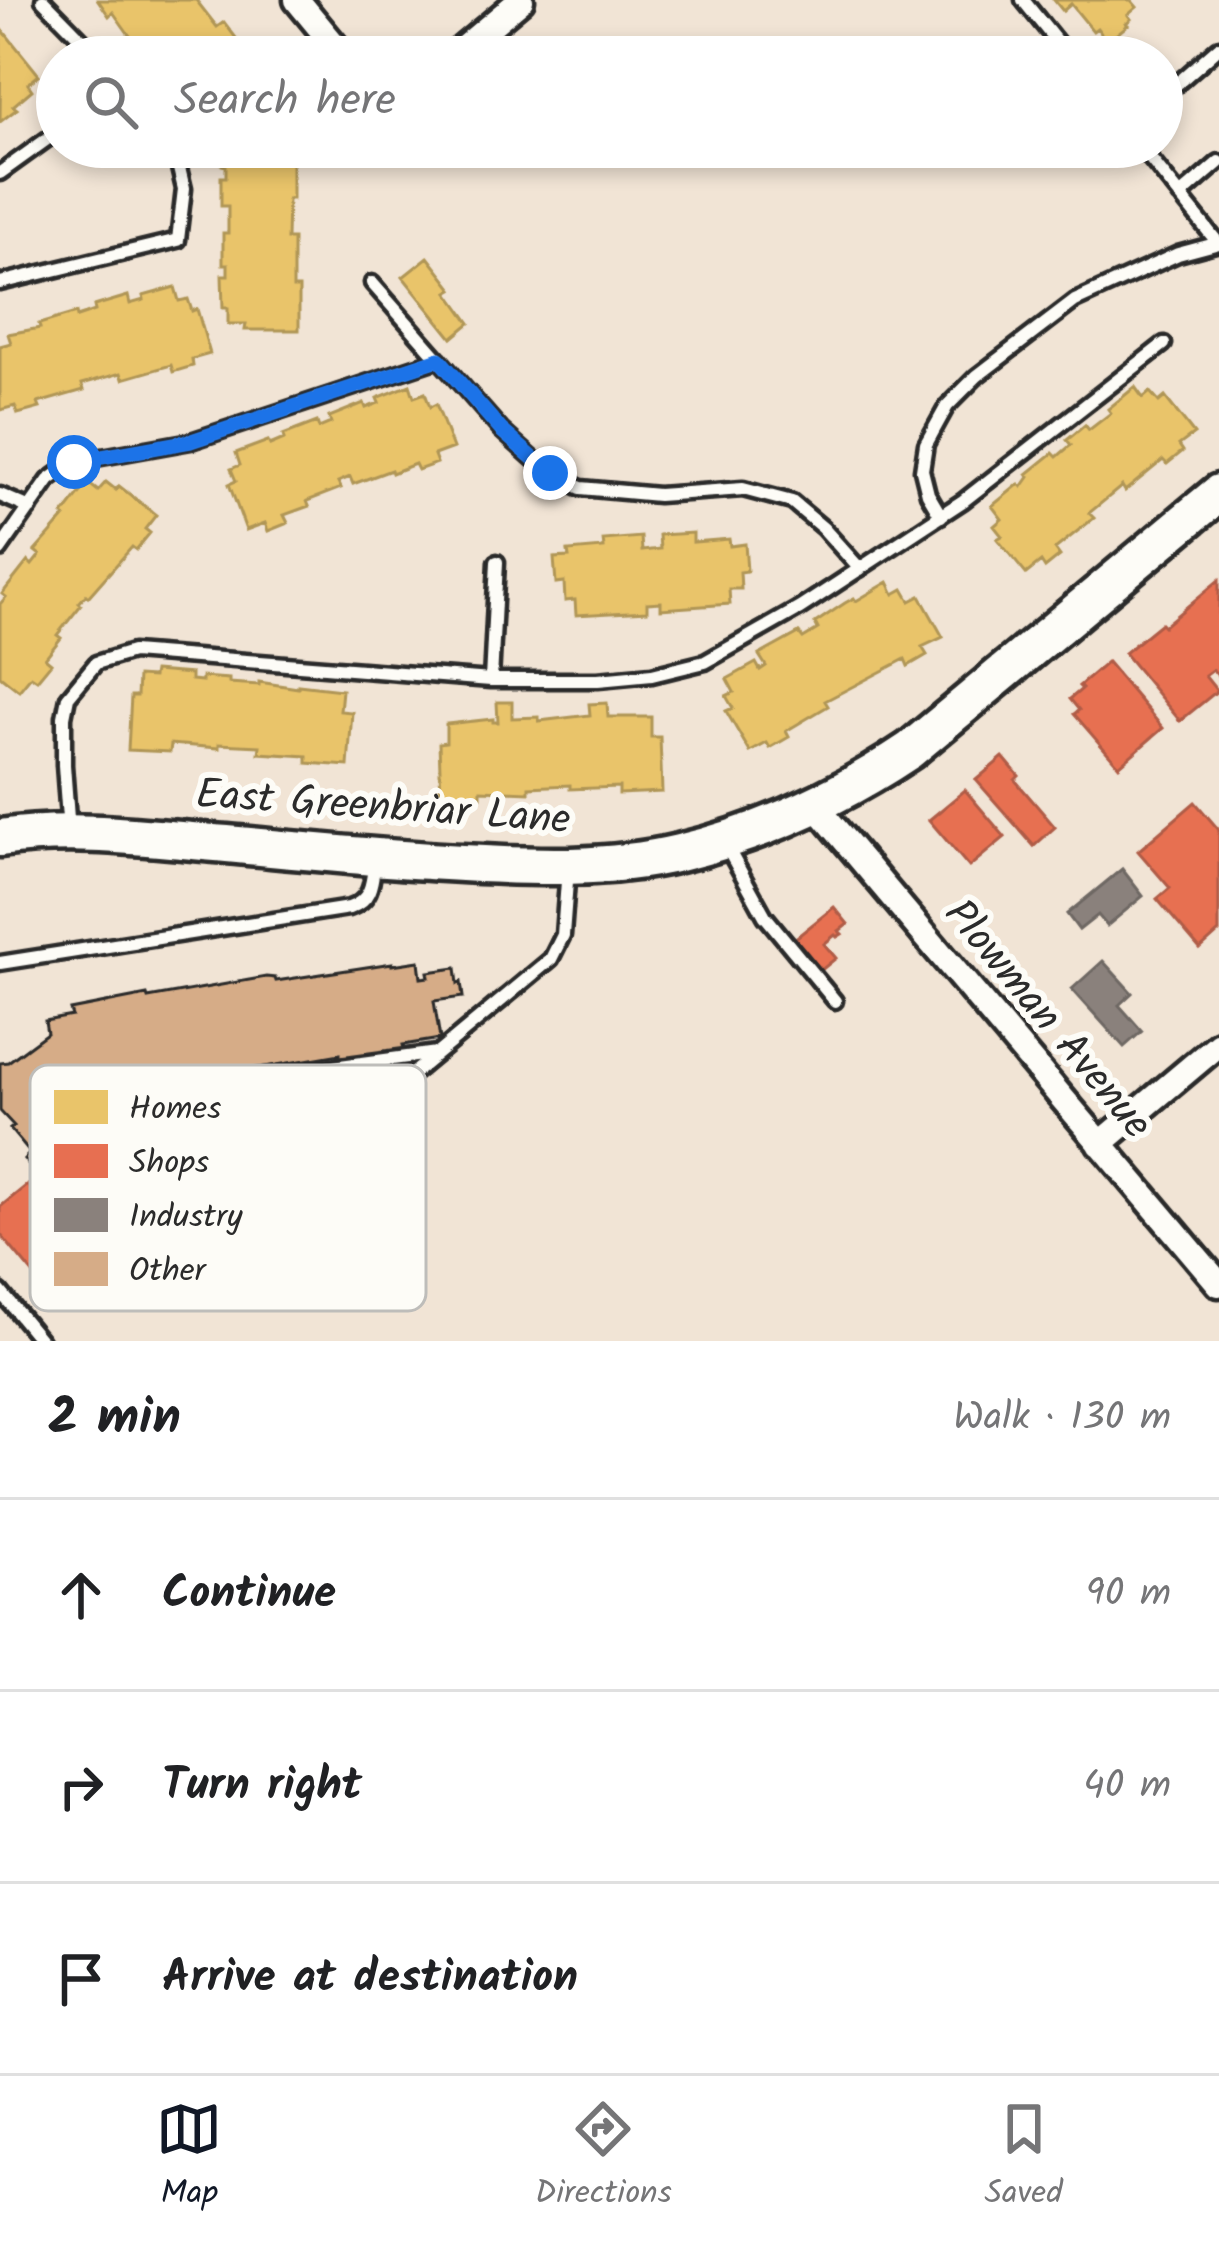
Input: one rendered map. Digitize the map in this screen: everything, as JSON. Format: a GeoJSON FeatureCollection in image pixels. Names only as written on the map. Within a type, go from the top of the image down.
{"type":"FeatureCollection","features":[{"type":"Feature","properties":{"kind":"street"},"geometry":{"type":"LineString","coordinates":[[297,0],[327,36]]}},
{"type":"Feature","properties":{"kind":"street"},"geometry":{"type":"LineString","coordinates":[[478,36],[521,0]]}},
{"type":"Feature","properties":{"kind":"street","name":"East Greenbriar Lane"},"geometry":{"type":"LineString","coordinates":[[0,838],[69,833],[568,867],[676,854],[724,841],[816,806],[910,750],[1219,493]]}},
{"type":"Feature","properties":{"kind":"street","name":"Plowman Avenue"},"geometry":{"type":"LineString","coordinates":[[816,806],[1219,1284]]}},
{"type":"Feature","properties":{"kind":"street"},"geometry":{"type":"LineString","coordinates":[[1100,1144],[1219,1044]]}},
{"type":"Feature","properties":{"kind":"lane"},"geometry":{"type":"LineString","coordinates":[[43,0],[78,36]]}},
{"type":"Feature","properties":{"kind":"lane"},"geometry":{"type":"LineString","coordinates":[[1023,0],[1052,36]]}},
{"type":"Feature","properties":{"kind":"lane"},"geometry":{"type":"LineString","coordinates":[[1183,79],[1219,47]]}},
{"type":"Feature","properties":{"kind":"lane"},"geometry":{"type":"LineString","coordinates":[[0,173],[36,147]]}},
{"type":"Feature","properties":{"kind":"lane"},"geometry":{"type":"LineString","coordinates":[[1180,196],[1219,162]]}},
{"type":"Feature","properties":{"kind":"lane"},"geometry":{"type":"LineString","coordinates":[[0,283],[178,241],[184,189],[179,168]]}},
{"type":"Feature","properties":{"kind":"lane"},"geometry":{"type":"LineString","coordinates":[[941,516],[928,494],[922,470],[926,444],[947,406],[976,376],[1075,301],[1178,254],[1218,243],[1158,168]]}},
{"type":"Feature","properties":{"kind":"lane"},"geometry":{"type":"LineString","coordinates":[[372,283],[501,430],[550,473],[581,488],[658,495],[743,489],[791,502],[823,528],[860,569]]}},
{"type":"Feature","properties":{"kind":"lane"},"geometry":{"type":"LineString","coordinates":[[69,833],[64,717],[68,697],[96,663],[132,652],[491,680],[598,680],[652,676],[706,662],[800,608],[941,516],[1164,344]]}},
{"type":"Feature","properties":{"kind":"lane"},"geometry":{"type":"LineString","coordinates":[[0,550],[49,480],[74,462],[191,441],[439,359]]}},
{"type":"Feature","properties":{"kind":"lane"},"geometry":{"type":"LineString","coordinates":[[0,495],[31,508]]}},
{"type":"Feature","properties":{"kind":"lane"},"geometry":{"type":"LineString","coordinates":[[491,680],[497,562]]}},
{"type":"Feature","properties":{"kind":"lane"},"geometry":{"type":"LineString","coordinates":[[724,841],[765,916],[835,1001]]}},
{"type":"Feature","properties":{"kind":"lane"},"geometry":{"type":"LineString","coordinates":[[0,963],[349,908],[368,896],[375,857]]}},
{"type":"Feature","properties":{"kind":"lane"},"geometry":{"type":"LineString","coordinates":[[423,1065],[551,959],[563,935],[568,867]]}},
{"type":"Feature","properties":{"kind":"lane"},"geometry":{"type":"LineString","coordinates":[[348,1065],[437,1053]]}},
{"type":"Feature","properties":{"kind":"lane"},"geometry":{"type":"LineString","coordinates":[[0,1291],[41,1341]]}},
{"type":"Feature","properties":{"kind":"building: Homes"},"geometry":{"type":"Polygon","coordinates":[[[98,0],[196,0],[217,27],[224,22],[234,36],[130,36],[113,12],[109,16],[98,0]]]}},
{"type":"Feature","properties":{"kind":"building: Homes"},"geometry":{"type":"Polygon","coordinates":[[[1054,0],[1131,0],[1137,7],[1128,15],[1128,25],[1114,36],[1103,36],[1097,28],[1093,31],[1071,4],[1063,11],[1054,0]]]}},
{"type":"Feature","properties":{"kind":"building: Homes"},"geometry":{"type":"Polygon","coordinates":[[[1,28],[36,77],[28,84],[32,90],[13,106],[17,109],[0,122],[1,28]]]}},
{"type":"Feature","properties":{"kind":"building: Homes"},"geometry":{"type":"Polygon","coordinates":[[[226,168],[292,168],[287,239],[293,239],[299,330],[245,330],[246,324],[228,324],[222,275],[228,275],[228,264],[223,264],[223,233],[228,233],[228,206],[221,206],[221,177],[226,177],[226,168]]]}},
{"type":"Feature","properties":{"kind":"building: Homes"},"geometry":{"type":"Polygon","coordinates":[[[428,257],[453,289],[448,292],[470,323],[452,338],[403,277],[428,257]]]}},
{"type":"Feature","properties":{"kind":"building: Homes"},"geometry":{"type":"Polygon","coordinates":[[[175,287],[179,301],[188,299],[192,311],[197,309],[210,354],[192,359],[193,366],[173,372],[171,365],[123,379],[121,373],[38,403],[40,408],[18,414],[15,406],[0,410],[0,346],[11,343],[8,334],[40,328],[39,324],[76,313],[77,317],[95,311],[94,306],[128,296],[130,304],[175,287]]]}},
{"type":"Feature","properties":{"kind":"building: Homes"},"geometry":{"type":"Polygon","coordinates":[[[410,385],[414,397],[425,393],[430,407],[436,404],[453,448],[434,455],[437,463],[418,470],[415,464],[391,470],[353,484],[350,477],[338,482],[341,488],[284,515],[288,523],[268,531],[265,523],[246,530],[229,484],[236,481],[231,469],[240,465],[236,453],[268,441],[270,445],[317,422],[319,428],[331,423],[329,417],[364,403],[366,408],[379,403],[377,398],[410,385]]]}},
{"type":"Feature","properties":{"kind":"building: Homes"},"geometry":{"type":"Polygon","coordinates":[[[1135,387],[1143,398],[1150,392],[1159,402],[1165,397],[1194,434],[1179,445],[1183,451],[1167,464],[1163,460],[1089,513],[1094,518],[1055,549],[1060,556],[1026,574],[997,539],[1002,536],[994,526],[1002,519],[992,506],[1019,484],[1022,487],[1027,474],[1053,453],[1057,457],[1071,445],[1067,440],[1085,425],[1089,430],[1111,413],[1108,409],[1135,387]]]}},
{"type":"Feature","properties":{"kind":"building: Homes"},"geometry":{"type":"Polygon","coordinates":[[[106,482],[116,490],[119,486],[156,515],[145,529],[150,533],[79,603],[45,658],[51,663],[19,691],[0,676],[0,604],[6,597],[2,594],[28,561],[32,565],[40,555],[35,551],[88,483],[98,491],[106,482]]]}},
{"type":"Feature","properties":{"kind":"building: Homes"},"geometry":{"type":"Polygon","coordinates":[[[693,533],[693,542],[729,539],[730,546],[745,544],[747,571],[740,572],[741,589],[729,589],[730,604],[661,609],[661,602],[647,603],[647,611],[576,615],[575,600],[565,601],[564,582],[556,583],[554,558],[569,557],[568,551],[604,548],[603,540],[641,537],[642,551],[660,549],[659,535],[693,533]]]}},
{"type":"Feature","properties":{"kind":"building: Homes"},"geometry":{"type":"Polygon","coordinates":[[[888,582],[894,594],[903,589],[910,601],[920,596],[943,637],[922,647],[927,655],[908,666],[905,659],[825,701],[828,706],[786,731],[789,737],[750,752],[726,711],[733,708],[726,696],[734,692],[727,679],[756,663],[760,670],[766,666],[759,655],[799,633],[803,638],[818,629],[815,623],[845,603],[888,582]]]}},
{"type":"Feature","properties":{"kind":"building: Homes"},"geometry":{"type":"Polygon","coordinates":[[[154,671],[191,674],[191,680],[202,681],[202,677],[342,690],[340,711],[352,712],[348,766],[307,763],[307,756],[259,753],[260,746],[171,744],[170,752],[128,750],[131,696],[137,696],[138,676],[153,677],[154,671]]]}},
{"type":"Feature","properties":{"kind":"building: Homes"},"geometry":{"type":"Polygon","coordinates":[[[497,702],[512,702],[512,718],[539,717],[539,721],[590,715],[589,704],[607,703],[608,717],[651,717],[651,737],[660,737],[662,792],[619,794],[619,787],[570,789],[570,785],[529,787],[529,792],[481,790],[481,796],[441,798],[439,743],[446,742],[446,724],[498,722],[497,702]]]}},
{"type":"Feature","properties":{"kind":"building: Shops"},"geometry":{"type":"Polygon","coordinates":[[[1219,580],[1219,677],[1213,670],[1205,676],[1217,691],[1180,721],[1124,653],[1219,580]]]}},
{"type":"Feature","properties":{"kind":"building: Shops"},"geometry":{"type":"Polygon","coordinates":[[[1107,662],[1163,728],[1119,766],[1074,714],[1079,710],[1070,699],[1107,662]]]}},
{"type":"Feature","properties":{"kind":"building: Shops"},"geometry":{"type":"Polygon","coordinates":[[[1003,757],[1019,776],[1015,780],[1055,827],[1034,846],[976,780],[1003,757]]]}},
{"type":"Feature","properties":{"kind":"building: Shops"},"geometry":{"type":"Polygon","coordinates":[[[965,790],[1005,837],[969,867],[929,820],[965,790]]]}},
{"type":"Feature","properties":{"kind":"building: Shops"},"geometry":{"type":"Polygon","coordinates":[[[1195,802],[1219,830],[1219,932],[1200,949],[1157,899],[1170,888],[1138,851],[1195,802]]]}},
{"type":"Feature","properties":{"kind":"building: Shops"},"geometry":{"type":"Polygon","coordinates":[[[834,907],[848,924],[839,931],[842,934],[824,944],[836,958],[819,972],[793,940],[834,907]]]}},
{"type":"Feature","properties":{"kind":"building: Shops"},"geometry":{"type":"Polygon","coordinates":[[[27,1185],[30,1189],[30,1270],[0,1234],[0,1207],[27,1185]]]}},
{"type":"Feature","properties":{"kind":"building: Industry"},"geometry":{"type":"Polygon","coordinates":[[[1122,869],[1143,896],[1107,926],[1098,915],[1079,930],[1067,914],[1122,869]]]}},
{"type":"Feature","properties":{"kind":"building: Industry"},"geometry":{"type":"Polygon","coordinates":[[[1103,961],[1132,993],[1119,1005],[1142,1031],[1124,1047],[1072,989],[1103,961]]]}},
{"type":"Feature","properties":{"kind":"building: Other"},"geometry":{"type":"Polygon","coordinates":[[[419,961],[421,978],[429,977],[428,972],[456,968],[463,997],[434,1001],[440,1039],[403,1045],[404,1049],[277,1065],[30,1065],[30,1153],[0,1111],[0,1063],[47,1033],[45,1021],[72,1016],[70,1010],[266,977],[276,981],[419,961]]]}},
{"type":"Feature","properties":{"kind":"route"},"geometry":{"type":"LineString","coordinates":[[74,462],[191,441],[439,359],[501,430],[550,473]]}}]}
